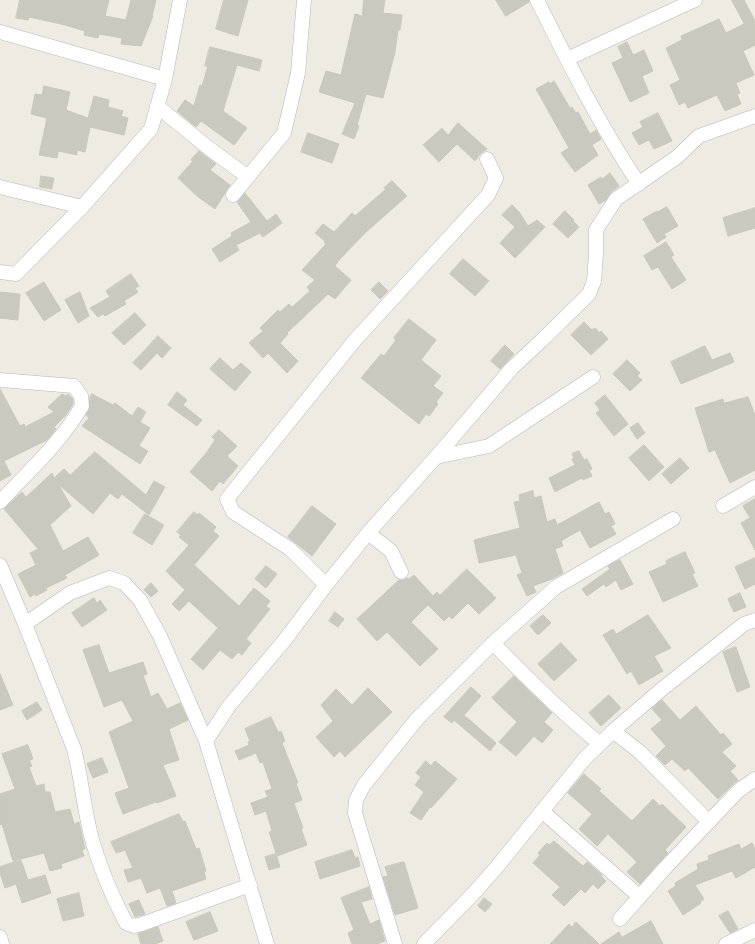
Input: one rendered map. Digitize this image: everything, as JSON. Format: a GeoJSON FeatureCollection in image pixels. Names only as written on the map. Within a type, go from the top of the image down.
{"type":"FeatureCollection","features":[{"type":"Feature","properties":{"kind":"street"},"geometry":{"type":"LineString","coordinates":[[0,272],[16,274],[82,207],[151,129],[165,79],[180,0]]}},
{"type":"Feature","properties":{"kind":"street"},"geometry":{"type":"LineString","coordinates":[[233,195],[284,133],[298,73],[304,0]]}},
{"type":"Feature","properties":{"kind":"street"},"geometry":{"type":"LineString","coordinates":[[536,0],[625,163],[639,184]]}},
{"type":"Feature","properties":{"kind":"street"},"geometry":{"type":"LineString","coordinates":[[567,59],[695,0]]}},
{"type":"Feature","properties":{"kind":"street"},"geometry":{"type":"LineString","coordinates":[[0,32],[165,79]]}},
{"type":"Feature","properties":{"kind":"street"},"geometry":{"type":"LineString","coordinates":[[158,106],[206,146],[248,177]]}},
{"type":"Feature","properties":{"kind":"street"},"geometry":{"type":"LineString","coordinates":[[206,741],[229,706],[284,641],[326,585],[368,533],[436,458],[512,368],[589,294],[594,281],[596,230],[616,200],[677,157],[699,136],[755,116]]}},
{"type":"Feature","properties":{"kind":"street"},"geometry":{"type":"LineString","coordinates":[[326,585],[290,549],[233,512],[227,498],[355,340],[488,195],[496,178],[487,159]]}},
{"type":"Feature","properties":{"kind":"street"},"geometry":{"type":"LineString","coordinates":[[0,187],[82,207]]}},
{"type":"Feature","properties":{"kind":"street"},"geometry":{"type":"LineString","coordinates":[[436,458],[489,446],[593,377]]}},
{"type":"Feature","properties":{"kind":"street"},"geometry":{"type":"LineString","coordinates":[[0,380],[74,386],[81,396],[82,406],[73,421],[54,444],[0,502]]}},
{"type":"Feature","properties":{"kind":"street"},"geometry":{"type":"LineString","coordinates":[[723,506],[755,487]]}},
{"type":"Feature","properties":{"kind":"street"},"geometry":{"type":"LineString","coordinates":[[395,944],[355,813],[356,800],[364,785],[417,719],[493,643],[556,587],[673,519]]}},
{"type":"Feature","properties":{"kind":"street"},"geometry":{"type":"LineString","coordinates":[[368,533],[391,551],[401,572]]}},
{"type":"Feature","properties":{"kind":"street"},"geometry":{"type":"LineString","coordinates":[[0,565],[74,749],[84,804],[99,863],[126,923],[134,926],[142,924],[250,885]]}},
{"type":"Feature","properties":{"kind":"street"},"geometry":{"type":"LineString","coordinates":[[25,624],[70,593],[109,578],[124,583],[140,600],[160,636],[206,741],[267,944]]}},
{"type":"Feature","properties":{"kind":"street"},"geometry":{"type":"LineString","coordinates":[[424,944],[473,894],[543,812],[586,757],[612,731],[744,624],[755,620]]}},
{"type":"Feature","properties":{"kind":"street"},"geometry":{"type":"LineString","coordinates":[[493,643],[522,673],[585,732],[600,744]]}},
{"type":"Feature","properties":{"kind":"street"},"geometry":{"type":"LineString","coordinates":[[612,731],[642,753],[709,822]]}},
{"type":"Feature","properties":{"kind":"street"},"geometry":{"type":"LineString","coordinates":[[620,919],[738,791],[755,779]]}},
{"type":"Feature","properties":{"kind":"street"},"geometry":{"type":"LineString","coordinates":[[543,812],[640,897]]}},
{"type":"Feature","properties":{"kind":"street"},"geometry":{"type":"LineString","coordinates":[[726,944],[755,930]]}},
{"type":"Feature","properties":{"kind":"building"},"geometry":{"type":"Polygon","coordinates":[[[20,0],[109,0],[105,16],[126,20],[131,0],[156,0],[153,16],[141,46],[121,44],[122,38],[99,34],[98,38],[84,35],[85,31],[65,25],[29,17],[28,20],[16,18],[20,0]]]}},
{"type":"Feature","properties":{"kind":"building"},"geometry":{"type":"Polygon","coordinates":[[[224,0],[248,0],[238,36],[216,29],[224,0]]]}},
{"type":"Feature","properties":{"kind":"building"},"geometry":{"type":"Polygon","coordinates":[[[364,0],[385,0],[383,13],[402,15],[395,52],[383,98],[366,94],[357,125],[359,126],[354,139],[342,134],[355,103],[319,92],[326,71],[341,75],[355,14],[362,16],[364,0]]]}},
{"type":"Feature","properties":{"kind":"building"},"geometry":{"type":"Polygon","coordinates":[[[496,0],[529,0],[529,2],[506,16],[496,0]]]}},
{"type":"Feature","properties":{"kind":"building"},"geometry":{"type":"Polygon","coordinates":[[[732,0],[744,0],[755,21],[755,45],[743,51],[754,75],[736,83],[740,93],[737,94],[741,104],[725,111],[717,95],[688,108],[685,102],[679,105],[670,85],[680,80],[666,48],[682,40],[681,36],[719,19],[726,33],[744,24],[732,0]]]}},
{"type":"Feature","properties":{"kind":"building"},"geometry":{"type":"Polygon","coordinates":[[[627,42],[633,55],[644,50],[653,71],[642,76],[649,93],[630,102],[612,63],[623,58],[618,47],[627,42]]]}},
{"type":"Feature","properties":{"kind":"building"},"geometry":{"type":"Polygon","coordinates":[[[210,47],[262,60],[259,71],[237,65],[223,111],[247,128],[234,145],[201,121],[196,127],[177,111],[185,100],[194,106],[200,85],[202,86],[208,66],[205,66],[210,47]]]}},
{"type":"Feature","properties":{"kind":"building"},"geometry":{"type":"Polygon","coordinates":[[[554,81],[570,108],[572,107],[576,113],[578,112],[590,134],[596,130],[601,139],[592,145],[598,155],[575,172],[561,153],[569,148],[536,89],[554,81]]]}},
{"type":"Feature","properties":{"kind":"building"},"geometry":{"type":"Polygon","coordinates":[[[44,86],[70,92],[66,110],[88,118],[94,96],[109,100],[108,107],[123,111],[121,116],[128,118],[124,135],[90,127],[85,152],[77,150],[77,155],[58,151],[57,158],[39,155],[47,118],[31,114],[35,94],[42,95],[44,86]]]}},
{"type":"Feature","properties":{"kind":"building"},"geometry":{"type":"Polygon","coordinates":[[[658,113],[672,141],[654,149],[649,140],[639,145],[632,133],[643,127],[640,122],[658,113]]]}},
{"type":"Feature","properties":{"kind":"building"},"geometry":{"type":"Polygon","coordinates":[[[458,123],[487,149],[480,154],[475,161],[457,144],[439,162],[423,145],[442,128],[448,135],[458,123]]]}},
{"type":"Feature","properties":{"kind":"building"},"geometry":{"type":"Polygon","coordinates":[[[308,133],[339,144],[332,163],[301,152],[308,133]]]}},
{"type":"Feature","properties":{"kind":"building"},"geometry":{"type":"Polygon","coordinates":[[[199,151],[216,164],[210,170],[230,185],[215,209],[197,196],[178,178],[193,161],[191,160],[199,151]]]}},
{"type":"Feature","properties":{"kind":"building"},"geometry":{"type":"Polygon","coordinates":[[[610,173],[619,186],[611,192],[606,200],[599,204],[588,185],[601,177],[602,179],[610,173]]]}},
{"type":"Feature","properties":{"kind":"building"},"geometry":{"type":"Polygon","coordinates":[[[41,176],[54,178],[52,189],[40,187],[41,176]]]}},
{"type":"Feature","properties":{"kind":"building"},"geometry":{"type":"Polygon","coordinates":[[[392,181],[407,196],[366,232],[335,266],[351,280],[335,299],[328,294],[287,333],[288,334],[280,343],[298,361],[287,373],[268,353],[263,358],[249,343],[263,331],[260,328],[278,310],[280,312],[289,304],[292,307],[310,291],[307,287],[315,280],[302,270],[326,244],[324,242],[325,241],[315,233],[323,224],[334,232],[352,213],[355,216],[386,189],[384,188],[392,181]]]}},
{"type":"Feature","properties":{"kind":"building"},"geometry":{"type":"Polygon","coordinates":[[[245,193],[267,221],[276,214],[282,223],[263,237],[260,233],[236,245],[239,250],[220,262],[212,249],[232,236],[231,233],[251,222],[237,202],[245,193]]]}},
{"type":"Feature","properties":{"kind":"building"},"geometry":{"type":"Polygon","coordinates":[[[512,205],[520,213],[528,226],[537,220],[545,227],[515,258],[500,243],[515,227],[502,215],[512,205]]]}},
{"type":"Feature","properties":{"kind":"building"},"geometry":{"type":"Polygon","coordinates":[[[667,207],[678,226],[664,234],[666,237],[657,243],[643,219],[667,207]]]}},
{"type":"Feature","properties":{"kind":"building"},"geometry":{"type":"Polygon","coordinates":[[[755,208],[755,228],[728,236],[723,218],[755,208]]]}},
{"type":"Feature","properties":{"kind":"building"},"geometry":{"type":"Polygon","coordinates":[[[565,211],[579,227],[568,238],[553,224],[565,211]]]}},
{"type":"Feature","properties":{"kind":"building"},"geometry":{"type":"Polygon","coordinates":[[[666,242],[674,255],[671,257],[686,280],[672,289],[658,267],[652,270],[644,256],[666,242]]]}},
{"type":"Feature","properties":{"kind":"building"},"geometry":{"type":"Polygon","coordinates":[[[463,259],[489,281],[475,296],[450,274],[463,259]]]}},
{"type":"Feature","properties":{"kind":"building"},"geometry":{"type":"Polygon","coordinates":[[[131,274],[139,286],[135,288],[138,292],[124,301],[126,304],[105,316],[103,314],[98,317],[90,308],[110,297],[106,291],[131,274]]]}},
{"type":"Feature","properties":{"kind":"building"},"geometry":{"type":"Polygon","coordinates":[[[44,282],[61,310],[44,321],[26,293],[44,282]]]}},
{"type":"Feature","properties":{"kind":"building"},"geometry":{"type":"Polygon","coordinates":[[[379,282],[388,291],[380,299],[371,290],[379,282]]]}},
{"type":"Feature","properties":{"kind":"building"},"geometry":{"type":"Polygon","coordinates":[[[0,292],[20,294],[18,320],[0,318],[0,292]]]}},
{"type":"Feature","properties":{"kind":"building"},"geometry":{"type":"Polygon","coordinates":[[[80,292],[89,316],[78,323],[65,300],[80,292]]]}},
{"type":"Feature","properties":{"kind":"building"},"geometry":{"type":"Polygon","coordinates":[[[135,313],[146,325],[124,345],[112,333],[135,313]]]}},
{"type":"Feature","properties":{"kind":"building"},"geometry":{"type":"Polygon","coordinates":[[[409,319],[436,340],[421,360],[441,376],[433,386],[443,393],[436,402],[438,404],[429,416],[426,414],[419,424],[361,378],[381,354],[384,356],[396,340],[394,338],[409,319]]]}},
{"type":"Feature","properties":{"kind":"building"},"geometry":{"type":"Polygon","coordinates":[[[584,322],[592,330],[595,328],[600,333],[601,331],[608,339],[591,355],[571,335],[584,322]]]}},
{"type":"Feature","properties":{"kind":"building"},"geometry":{"type":"Polygon","coordinates":[[[158,336],[171,348],[162,358],[157,353],[141,370],[133,363],[158,336]]]}},
{"type":"Feature","properties":{"kind":"building"},"geometry":{"type":"Polygon","coordinates":[[[505,345],[514,354],[500,369],[491,361],[505,345]]]}},
{"type":"Feature","properties":{"kind":"building"},"geometry":{"type":"Polygon","coordinates":[[[705,346],[712,360],[730,353],[734,362],[681,384],[671,362],[705,346]]]}},
{"type":"Feature","properties":{"kind":"building"},"geometry":{"type":"Polygon","coordinates":[[[220,358],[233,370],[241,363],[251,372],[235,391],[210,369],[220,358]]]}},
{"type":"Feature","properties":{"kind":"building"},"geometry":{"type":"Polygon","coordinates":[[[627,360],[640,373],[637,376],[642,380],[630,391],[613,374],[627,360]]]}},
{"type":"Feature","properties":{"kind":"building"},"geometry":{"type":"Polygon","coordinates":[[[0,389],[20,426],[24,424],[25,427],[54,412],[48,407],[62,394],[66,396],[68,394],[73,399],[73,404],[66,415],[54,427],[56,429],[47,440],[4,461],[11,475],[0,481],[0,389]]]}},
{"type":"Feature","properties":{"kind":"building"},"geometry":{"type":"Polygon","coordinates":[[[177,392],[187,400],[183,405],[202,420],[197,426],[168,405],[177,392]]]}},
{"type":"Feature","properties":{"kind":"building"},"geometry":{"type":"Polygon","coordinates":[[[92,394],[113,405],[115,403],[132,416],[138,407],[146,412],[140,422],[150,428],[139,446],[148,451],[140,464],[82,426],[89,418],[86,415],[89,410],[90,398],[92,394]]]}},
{"type":"Feature","properties":{"kind":"building"},"geometry":{"type":"Polygon","coordinates":[[[605,395],[628,424],[614,436],[596,413],[600,410],[595,403],[605,395]]]}},
{"type":"Feature","properties":{"kind":"building"},"geometry":{"type":"Polygon","coordinates":[[[748,397],[755,415],[755,470],[730,483],[715,450],[709,452],[695,408],[723,399],[724,403],[748,397]]]}},
{"type":"Feature","properties":{"kind":"building"},"geometry":{"type":"Polygon","coordinates":[[[638,423],[645,433],[637,439],[630,428],[638,423]]]}},
{"type":"Feature","properties":{"kind":"building"},"geometry":{"type":"Polygon","coordinates":[[[219,430],[237,446],[227,456],[238,466],[223,484],[220,481],[212,491],[190,472],[207,452],[215,440],[212,437],[219,430]]]}},
{"type":"Feature","properties":{"kind":"building"},"geometry":{"type":"Polygon","coordinates":[[[644,445],[664,467],[649,481],[629,458],[644,445]]]}},
{"type":"Feature","properties":{"kind":"building"},"geometry":{"type":"Polygon","coordinates":[[[579,451],[584,460],[587,459],[592,469],[589,470],[592,476],[583,480],[582,478],[555,492],[549,478],[575,465],[572,459],[574,458],[572,454],[579,451]]]}},
{"type":"Feature","properties":{"kind":"building"},"geometry":{"type":"Polygon","coordinates":[[[95,452],[146,495],[154,481],[165,487],[149,515],[122,494],[118,499],[110,493],[93,514],[58,484],[71,506],[50,525],[63,551],[88,537],[99,555],[65,575],[67,578],[46,588],[47,590],[36,596],[35,594],[30,597],[18,574],[36,565],[30,553],[38,549],[4,509],[22,492],[26,497],[52,473],[54,478],[64,469],[70,475],[95,452]]]}},
{"type":"Feature","properties":{"kind":"building"},"geometry":{"type":"Polygon","coordinates":[[[680,458],[689,468],[671,484],[662,474],[680,458]]]}},
{"type":"Feature","properties":{"kind":"building"},"geometry":{"type":"Polygon","coordinates":[[[533,491],[534,498],[541,496],[547,522],[555,519],[557,525],[599,502],[605,514],[609,512],[615,524],[611,526],[616,534],[590,548],[580,530],[561,541],[563,546],[555,549],[563,573],[533,586],[536,592],[527,596],[517,575],[522,573],[516,555],[479,563],[474,540],[520,528],[514,502],[520,501],[519,495],[533,491]]]}},
{"type":"Feature","properties":{"kind":"building"},"geometry":{"type":"Polygon","coordinates":[[[755,499],[755,550],[741,523],[750,518],[743,506],[755,499]]]}},
{"type":"Feature","properties":{"kind":"building"},"geometry":{"type":"Polygon","coordinates":[[[312,506],[336,524],[312,556],[288,537],[312,506]]]}},
{"type":"Feature","properties":{"kind":"building"},"geometry":{"type":"Polygon","coordinates":[[[194,512],[198,515],[199,513],[216,527],[213,531],[219,536],[194,565],[239,606],[254,588],[270,601],[266,606],[270,609],[246,639],[251,643],[242,655],[238,652],[232,659],[220,650],[203,670],[191,659],[218,628],[189,601],[179,611],[172,604],[185,590],[166,571],[189,545],[179,537],[181,535],[177,532],[194,512]]]}},
{"type":"Feature","properties":{"kind":"building"},"geometry":{"type":"Polygon","coordinates":[[[145,514],[164,525],[152,545],[133,533],[145,514]]]}},
{"type":"Feature","properties":{"kind":"building"},"geometry":{"type":"Polygon","coordinates":[[[685,552],[695,573],[692,574],[698,586],[663,602],[649,572],[667,564],[666,561],[685,552]]]}},
{"type":"Feature","properties":{"kind":"building"},"geometry":{"type":"Polygon","coordinates":[[[755,558],[755,584],[745,589],[735,567],[755,558]]]}},
{"type":"Feature","properties":{"kind":"building"},"geometry":{"type":"Polygon","coordinates":[[[620,560],[633,584],[621,590],[616,580],[606,587],[604,584],[587,596],[582,589],[610,569],[608,566],[620,560]]]}},
{"type":"Feature","properties":{"kind":"building"},"geometry":{"type":"Polygon","coordinates":[[[266,566],[277,574],[266,588],[255,579],[266,566]]]}},
{"type":"Feature","properties":{"kind":"building"},"geometry":{"type":"Polygon","coordinates":[[[467,569],[496,598],[479,614],[468,603],[452,619],[449,616],[444,621],[428,605],[411,622],[438,649],[420,666],[387,632],[377,641],[357,619],[399,580],[409,579],[414,575],[433,596],[437,592],[440,595],[467,569]]]}},
{"type":"Feature","properties":{"kind":"building"},"geometry":{"type":"Polygon","coordinates":[[[151,583],[158,591],[151,597],[144,590],[151,583]]]}},
{"type":"Feature","properties":{"kind":"building"},"geometry":{"type":"Polygon","coordinates":[[[740,593],[746,607],[734,612],[728,599],[740,593]]]}},
{"type":"Feature","properties":{"kind":"building"},"geometry":{"type":"Polygon","coordinates":[[[94,598],[97,603],[100,600],[107,610],[82,627],[72,613],[94,598]]]}},
{"type":"Feature","properties":{"kind":"building"},"geometry":{"type":"Polygon","coordinates":[[[335,612],[344,619],[338,627],[329,621],[335,612]]]}},
{"type":"Feature","properties":{"kind":"building"},"geometry":{"type":"Polygon","coordinates":[[[543,615],[551,623],[538,635],[530,626],[543,615]]]}},
{"type":"Feature","properties":{"kind":"building"},"geometry":{"type":"Polygon","coordinates":[[[648,615],[671,648],[654,656],[663,671],[639,685],[631,671],[627,674],[603,635],[613,629],[616,634],[648,615]]]}},
{"type":"Feature","properties":{"kind":"building"},"geometry":{"type":"Polygon","coordinates":[[[561,643],[577,660],[554,681],[538,664],[561,643]]]}},
{"type":"Feature","properties":{"kind":"building"},"geometry":{"type":"Polygon","coordinates":[[[99,645],[109,673],[143,662],[147,674],[143,675],[151,697],[158,693],[167,709],[180,703],[188,720],[169,729],[179,760],[163,765],[176,796],[123,814],[115,793],[129,788],[109,732],[133,721],[122,700],[104,707],[83,650],[99,645]]]}},
{"type":"Feature","properties":{"kind":"building"},"geometry":{"type":"Polygon","coordinates":[[[736,647],[750,687],[737,692],[723,652],[736,647]]]}},
{"type":"Feature","properties":{"kind":"building"},"geometry":{"type":"Polygon","coordinates":[[[0,674],[13,705],[0,710],[0,674]]]}},
{"type":"Feature","properties":{"kind":"building"},"geometry":{"type":"Polygon","coordinates":[[[514,676],[552,713],[544,722],[553,730],[542,743],[534,736],[516,756],[499,742],[517,722],[492,698],[514,676]]]}},
{"type":"Feature","properties":{"kind":"building"},"geometry":{"type":"Polygon","coordinates":[[[471,687],[481,696],[464,715],[496,743],[490,751],[454,720],[452,723],[444,717],[471,687]]]}},
{"type":"Feature","properties":{"kind":"building"},"geometry":{"type":"Polygon","coordinates":[[[368,688],[392,712],[345,757],[340,751],[334,757],[316,737],[333,721],[321,705],[336,689],[352,705],[368,688]]]}},
{"type":"Feature","properties":{"kind":"building"},"geometry":{"type":"Polygon","coordinates":[[[609,695],[621,708],[601,726],[589,713],[609,695]]]}},
{"type":"Feature","properties":{"kind":"building"},"geometry":{"type":"Polygon","coordinates":[[[662,700],[680,720],[696,706],[721,735],[723,733],[732,744],[722,752],[736,766],[730,771],[738,780],[718,799],[688,768],[685,771],[672,759],[665,765],[656,756],[666,746],[651,729],[662,720],[652,709],[662,700]]]}},
{"type":"Feature","properties":{"kind":"building"},"geometry":{"type":"Polygon","coordinates":[[[37,702],[42,710],[27,720],[22,711],[37,702]]]}},
{"type":"Feature","properties":{"kind":"building"},"geometry":{"type":"Polygon","coordinates":[[[271,717],[278,732],[281,731],[285,741],[282,743],[298,783],[296,783],[302,800],[294,803],[303,828],[301,829],[307,845],[277,856],[269,832],[272,831],[266,811],[255,815],[251,803],[268,797],[265,791],[272,789],[263,762],[260,763],[256,753],[239,760],[235,751],[249,745],[248,742],[250,741],[245,729],[271,717]]]}},
{"type":"Feature","properties":{"kind":"building"},"geometry":{"type":"Polygon","coordinates":[[[28,745],[33,759],[29,760],[32,766],[29,767],[36,786],[44,784],[45,792],[50,792],[55,812],[70,809],[74,824],[79,822],[85,849],[82,850],[84,856],[61,864],[62,868],[50,871],[44,853],[13,861],[2,824],[0,825],[0,794],[15,789],[2,754],[28,745]]]}},
{"type":"Feature","properties":{"kind":"building"},"geometry":{"type":"Polygon","coordinates":[[[102,758],[108,772],[93,778],[87,764],[102,758]]]}},
{"type":"Feature","properties":{"kind":"building"},"geometry":{"type":"Polygon","coordinates":[[[426,761],[431,766],[435,761],[457,779],[431,808],[430,807],[421,820],[410,813],[424,792],[415,785],[421,777],[416,773],[426,761]]]}},
{"type":"Feature","properties":{"kind":"building"},"geometry":{"type":"Polygon","coordinates":[[[584,774],[601,789],[599,791],[632,821],[653,799],[660,806],[662,804],[686,827],[665,850],[668,853],[640,884],[627,872],[637,862],[608,834],[597,846],[579,829],[592,814],[568,793],[584,774]]]}},
{"type":"Feature","properties":{"kind":"building"},"geometry":{"type":"Polygon","coordinates":[[[179,814],[183,822],[185,821],[196,849],[199,848],[206,871],[204,872],[206,879],[172,891],[176,903],[167,906],[160,888],[147,893],[141,878],[128,882],[124,870],[133,868],[125,850],[116,853],[111,842],[179,814]]]}},
{"type":"Feature","properties":{"kind":"building"},"geometry":{"type":"Polygon","coordinates":[[[554,841],[583,866],[587,862],[602,875],[601,876],[606,881],[598,889],[593,884],[585,893],[581,889],[564,906],[552,895],[560,887],[533,863],[540,855],[538,853],[547,843],[549,845],[554,841]]]}},
{"type":"Feature","properties":{"kind":"building"},"geometry":{"type":"Polygon","coordinates":[[[752,843],[755,849],[755,867],[736,878],[732,871],[695,885],[704,899],[700,902],[701,903],[683,915],[668,891],[676,886],[675,883],[698,869],[697,864],[709,860],[708,856],[739,844],[741,849],[752,843]]]}},
{"type":"Feature","properties":{"kind":"building"},"geometry":{"type":"Polygon","coordinates":[[[352,850],[355,858],[358,857],[360,866],[320,879],[315,862],[352,850]]]}},
{"type":"Feature","properties":{"kind":"building"},"geometry":{"type":"Polygon","coordinates":[[[276,854],[280,867],[269,870],[265,857],[276,854]]]}},
{"type":"Feature","properties":{"kind":"building"},"geometry":{"type":"Polygon","coordinates":[[[21,860],[28,880],[45,875],[51,893],[22,903],[16,884],[5,888],[0,873],[0,867],[21,860]]]}},
{"type":"Feature","properties":{"kind":"building"},"geometry":{"type":"Polygon","coordinates":[[[404,862],[418,908],[395,915],[383,877],[388,876],[385,867],[404,862]]]}},
{"type":"Feature","properties":{"kind":"building"},"geometry":{"type":"Polygon","coordinates":[[[369,887],[372,899],[361,902],[370,924],[379,920],[385,941],[377,944],[352,944],[348,933],[354,930],[341,898],[369,887]]]}},
{"type":"Feature","properties":{"kind":"building"},"geometry":{"type":"Polygon","coordinates":[[[79,893],[84,916],[63,921],[57,899],[79,893]]]}},
{"type":"Feature","properties":{"kind":"building"},"geometry":{"type":"Polygon","coordinates":[[[484,898],[492,904],[485,912],[478,906],[484,898]]]}},
{"type":"Feature","properties":{"kind":"building"},"geometry":{"type":"Polygon","coordinates":[[[139,900],[145,914],[135,917],[129,904],[139,900]]]}},
{"type":"Feature","properties":{"kind":"building"},"geometry":{"type":"Polygon","coordinates":[[[728,911],[738,929],[730,933],[719,916],[728,911]]]}},
{"type":"Feature","properties":{"kind":"building"},"geometry":{"type":"Polygon","coordinates":[[[210,912],[218,931],[194,940],[186,922],[210,912]]]}},
{"type":"Feature","properties":{"kind":"building"},"geometry":{"type":"Polygon","coordinates":[[[651,921],[663,944],[601,944],[619,932],[622,937],[651,921]]]}},
{"type":"Feature","properties":{"kind":"building"},"geometry":{"type":"Polygon","coordinates":[[[576,922],[599,944],[550,944],[569,924],[572,927],[576,922]]]}},
{"type":"Feature","properties":{"kind":"building"},"geometry":{"type":"Polygon","coordinates":[[[158,927],[163,941],[155,944],[141,944],[138,934],[158,927]]]}}]}
